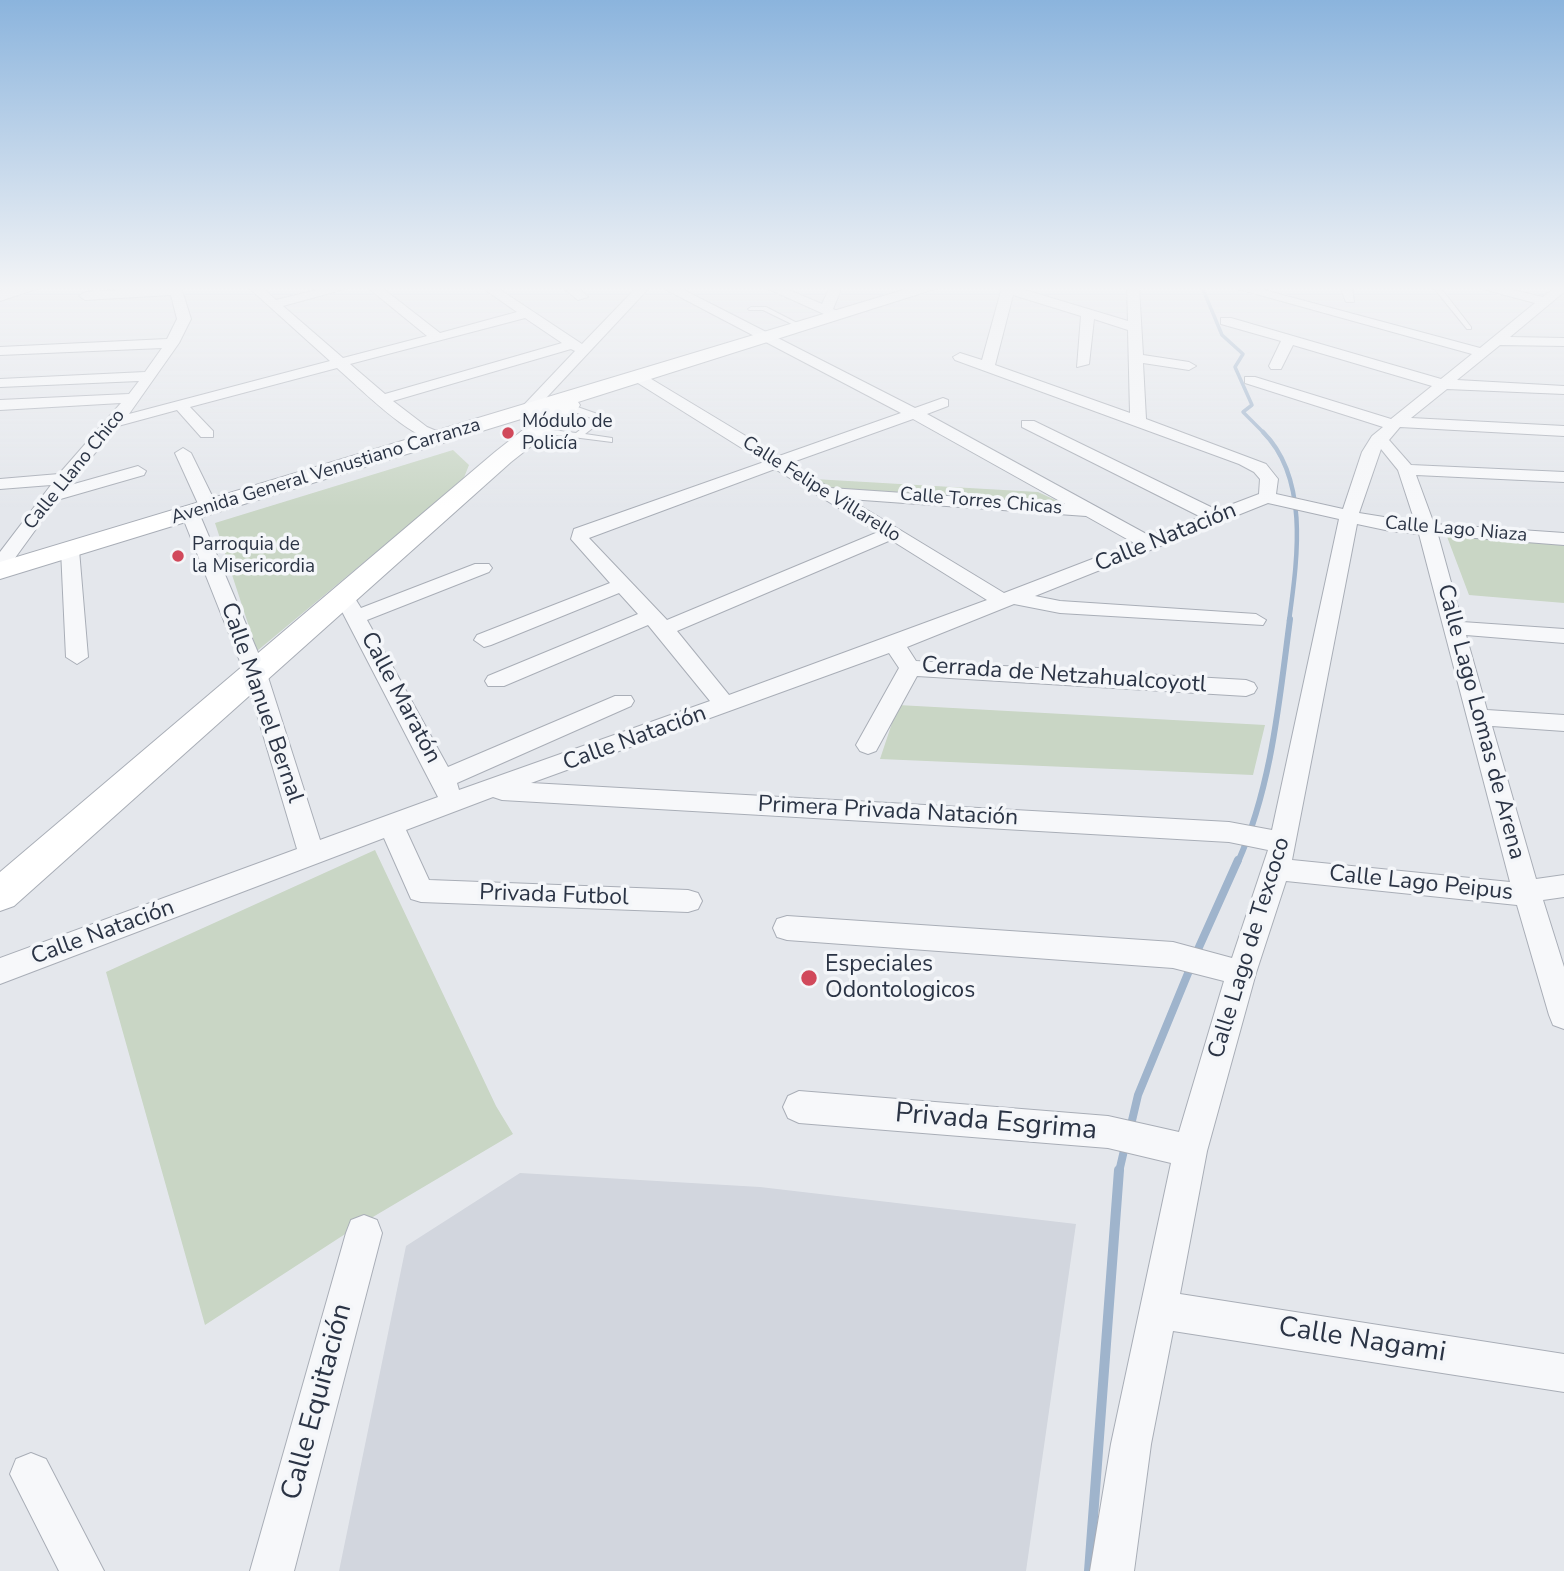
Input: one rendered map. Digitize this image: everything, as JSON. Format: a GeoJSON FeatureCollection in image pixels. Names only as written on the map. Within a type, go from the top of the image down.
{"type":"FeatureCollection","features":[{"type":"Feature","properties":{"kind":"main road"},"geometry":{"type":"LineString","coordinates":[[0,895],[256,674],[350,606],[503,457],[532,420],[574,400],[693,360]]}},
{"type":"Feature","properties":{"kind":"main road","name":"Avenida General Venustiano Carranza"},"geometry":{"type":"LineString","coordinates":[[0,572],[440,438],[532,420]]}},
{"type":"Feature","properties":{"kind":"main road"},"geometry":{"type":"LineString","coordinates":[[440,438],[482,444],[503,457]]}},
{"type":"Feature","properties":{"kind":"street","name":"Calle Llano Chico"},"geometry":{"type":"LineString","coordinates":[[0,565],[64,479],[134,398],[160,360]]}},
{"type":"Feature","properties":{"kind":"street"},"geometry":{"type":"LineString","coordinates":[[339,360],[414,425],[440,438]]}},
{"type":"Feature","properties":{"kind":"street"},"geometry":{"type":"LineString","coordinates":[[115,422],[356,360]]}},
{"type":"Feature","properties":{"kind":"street"},"geometry":{"type":"LineString","coordinates":[[382,400],[529,360]]}},
{"type":"Feature","properties":{"kind":"street"},"geometry":{"type":"LineString","coordinates":[[532,420],[570,360]]}},
{"type":"Feature","properties":{"kind":"street"},"geometry":{"type":"LineString","coordinates":[[813,360],[1150,544]]}},
{"type":"Feature","properties":{"kind":"street"},"geometry":{"type":"LineString","coordinates":[[969,360],[1254,464],[1269,479],[1276,499]]}},
{"type":"Feature","properties":{"kind":"street"},"geometry":{"type":"LineString","coordinates":[[987,367],[988,360]]}},
{"type":"Feature","properties":{"kind":"street"},"geometry":{"type":"LineString","coordinates":[[1135,360],[1138,422]]}},
{"type":"Feature","properties":{"kind":"street"},"geometry":{"type":"LineString","coordinates":[[1151,360],[1189,366]]}},
{"type":"Feature","properties":{"kind":"street"},"geometry":{"type":"LineString","coordinates":[[1276,366],[1279,360]]}},
{"type":"Feature","properties":{"kind":"street"},"geometry":{"type":"LineString","coordinates":[[1360,360],[1442,384],[1564,390]]}},
{"type":"Feature","properties":{"kind":"street","name":"Calle Lago de Texcoco"},"geometry":{"type":"LineString","coordinates":[[1112,1571],[1131,1444],[1160,1310],[1181,1149],[1241,973],[1266,846],[1363,467],[1378,439],[1473,360]]}},
{"type":"Feature","properties":{"kind":"street","name":"Calle Llano Chico"},"geometry":{"type":"LineString","coordinates":[[0,383],[149,376]]}},
{"type":"Feature","properties":{"kind":"street","name":"Calle Felipe Villarello"},"geometry":{"type":"LineString","coordinates":[[638,377],[892,533],[1010,600]]}},
{"type":"Feature","properties":{"kind":"street"},"geometry":{"type":"LineString","coordinates":[[1250,380],[1395,424],[1564,431]]}},
{"type":"Feature","properties":{"kind":"street"},"geometry":{"type":"LineString","coordinates":[[0,405],[134,398]]}},
{"type":"Feature","properties":{"kind":"street"},"geometry":{"type":"LineString","coordinates":[[726,706],[624,584],[580,539],[582,532],[943,403]]}},
{"type":"Feature","properties":{"kind":"street"},"geometry":{"type":"LineString","coordinates":[[181,406],[207,434]]}},
{"type":"Feature","properties":{"kind":"street"},"geometry":{"type":"LineString","coordinates":[[1028,424],[1218,518]]}},
{"type":"Feature","properties":{"kind":"street","name":"Calle Lago Lomas de Arena"},"geometry":{"type":"LineString","coordinates":[[1378,439],[1394,452],[1406,470],[1427,530],[1527,895],[1564,1015]]}},
{"type":"Feature","properties":{"kind":"street","name":"Calle Manuel Bernal"},"geometry":{"type":"LineString","coordinates":[[183,453],[312,855]]}},
{"type":"Feature","properties":{"kind":"street"},"geometry":{"type":"LineString","coordinates":[[1406,470],[1564,477]]}},
{"type":"Feature","properties":{"kind":"street"},"geometry":{"type":"LineString","coordinates":[[52,496],[138,471]]}},
{"type":"Feature","properties":{"kind":"street"},"geometry":{"type":"LineString","coordinates":[[0,484],[64,479]]}},
{"type":"Feature","properties":{"kind":"street","name":"Calle Torres Chicas"},"geometry":{"type":"LineString","coordinates":[[829,493],[893,495],[1091,512]]}},
{"type":"Feature","properties":{"kind":"street","name":"Calle Lago Niaza"},"geometry":{"type":"LineString","coordinates":[[1276,499],[1349,517],[1427,530],[1564,538]]}},
{"type":"Feature","properties":{"kind":"street","name":"Calle Natación"},"geometry":{"type":"LineString","coordinates":[[0,971],[452,802],[492,790],[894,644],[1218,518],[1276,499]]}},
{"type":"Feature","properties":{"kind":"street"},"geometry":{"type":"LineString","coordinates":[[496,681],[892,533]]}},
{"type":"Feature","properties":{"kind":"street"},"geometry":{"type":"LineString","coordinates":[[70,550],[77,657]]}},
{"type":"Feature","properties":{"kind":"street"},"geometry":{"type":"LineString","coordinates":[[350,606],[482,568]]}},
{"type":"Feature","properties":{"kind":"street"},"geometry":{"type":"LineString","coordinates":[[484,640],[624,584]]}},
{"type":"Feature","properties":{"kind":"street"},"geometry":{"type":"LineString","coordinates":[[1010,600],[1060,607],[1256,620]]}},
{"type":"Feature","properties":{"kind":"street","name":"Calle Maratón"},"geometry":{"type":"LineString","coordinates":[[350,606],[443,779],[452,802]]}},
{"type":"Feature","properties":{"kind":"street"},"geometry":{"type":"LineString","coordinates":[[1454,628],[1564,636]]}},
{"type":"Feature","properties":{"kind":"street","name":"Cerrada de Netzahualcoyotl"},"geometry":{"type":"LineString","coordinates":[[894,644],[911,667],[1246,688]]}},
{"type":"Feature","properties":{"kind":"street"},"geometry":{"type":"LineString","coordinates":[[868,746],[911,667]]}},
{"type":"Feature","properties":{"kind":"street"},"geometry":{"type":"LineString","coordinates":[[443,779],[623,701]]}},
{"type":"Feature","properties":{"kind":"street"},"geometry":{"type":"LineString","coordinates":[[1478,717],[1564,723]]}},
{"type":"Feature","properties":{"kind":"street","name":"Primera Privada Natación"},"geometry":{"type":"LineString","coordinates":[[492,790],[1266,846]]}},
{"type":"Feature","properties":{"kind":"street","name":"Privada Futbol"},"geometry":{"type":"LineString","coordinates":[[391,825],[421,891],[688,901]]}},
{"type":"Feature","properties":{"kind":"street","name":"Calle Lago Peipus"},"geometry":{"type":"LineString","coordinates":[[1266,846],[1527,895],[1543,888],[1564,886]]}},
{"type":"Feature","properties":{"kind":"street"},"geometry":{"type":"LineString","coordinates":[[787,928],[1180,956],[1241,973]]}},
{"type":"Feature","properties":{"kind":"street","name":"Privada Esgrima"},"geometry":{"type":"LineString","coordinates":[[799,1107],[1115,1134],[1181,1149]]}},
{"type":"Feature","properties":{"kind":"street","name":"Calle Equitación"},"geometry":{"type":"LineString","coordinates":[[272,1571],[363,1233]]}},
{"type":"Feature","properties":{"kind":"street","name":"Calle Nagami"},"geometry":{"type":"LineString","coordinates":[[1160,1310],[1564,1373]]}},
{"type":"Feature","properties":{"kind":"street"},"geometry":{"type":"LineString","coordinates":[[31,1474],[82,1571]]}},
{"type":"Feature","properties":{"kind":"lane"},"geometry":{"type":"LineString","coordinates":[[574,400],[600,416],[578,436]]}},
{"type":"Feature","properties":{"kind":"lane"},"geometry":{"type":"LineString","coordinates":[[532,420],[578,436],[609,440]]}},
{"type":"Feature","properties":{"kind":"shaded area"},"geometry":{"type":"Polygon","coordinates":[[[520,1173],[760,1187],[1076,1224],[1026,1571],[339,1571],[406,1246],[520,1173]]]}},
{"type":"Feature","properties":{"kind":"green space"},"geometry":{"type":"Polygon","coordinates":[[[453,450],[469,465],[463,480],[257,651],[215,523],[453,450]]]}},
{"type":"Feature","properties":{"kind":"green space"},"geometry":{"type":"Polygon","coordinates":[[[814,479],[1038,492],[1066,505],[833,489],[814,479]]]}},
{"type":"Feature","properties":{"kind":"green space"},"geometry":{"type":"Polygon","coordinates":[[[1446,534],[1564,541],[1564,603],[1469,595],[1446,534]]]}},
{"type":"Feature","properties":{"kind":"green space"},"geometry":{"type":"Polygon","coordinates":[[[898,705],[1265,725],[1253,775],[880,759],[898,705]]]}},
{"type":"Feature","properties":{"kind":"green space"},"geometry":{"type":"Polygon","coordinates":[[[375,850],[496,1106],[513,1134],[356,1227],[205,1325],[106,972],[375,850]]]}},
{"type":"Feature","properties":{"kind":"waterway"},"geometry":{"type":"LineString","coordinates":[[1239,360],[1235,367],[1252,405],[1243,412],[1263,432]]}},
{"type":"Feature","properties":{"kind":"waterway"},"geometry":{"type":"LineString","coordinates":[[1263,432],[1278,451],[1288,473],[1294,497],[1297,547],[1289,621]]}},
{"type":"Feature","properties":{"kind":"waterway"},"geometry":{"type":"LineString","coordinates":[[1238,862],[1259,803],[1273,743],[1290,619]]}},
{"type":"Feature","properties":{"kind":"waterway"},"geometry":{"type":"LineString","coordinates":[[1195,956],[1238,860]]}},
{"type":"Feature","properties":{"kind":"waterway"},"geometry":{"type":"LineString","coordinates":[[1130,1129],[1138,1095],[1191,966]]}},
{"type":"Feature","properties":{"kind":"waterway"},"geometry":{"type":"LineString","coordinates":[[1119,1172],[1125,1146]]}},
{"type":"Feature","properties":{"kind":"waterway"},"geometry":{"type":"LineString","coordinates":[[1089,1571],[1119,1170]]}},
{"type":"Feature","properties":{"kind":"place","name":"Módulo de Policía"},"geometry":{"type":"Point","coordinates":[508,433]}},
{"type":"Feature","properties":{"kind":"place","name":"Parroquia de la Misericordia"},"geometry":{"type":"Point","coordinates":[178,556]}},
{"type":"Feature","properties":{"kind":"place","name":"Especiales Odontologicos"},"geometry":{"type":"Point","coordinates":[809,978]}}]}
